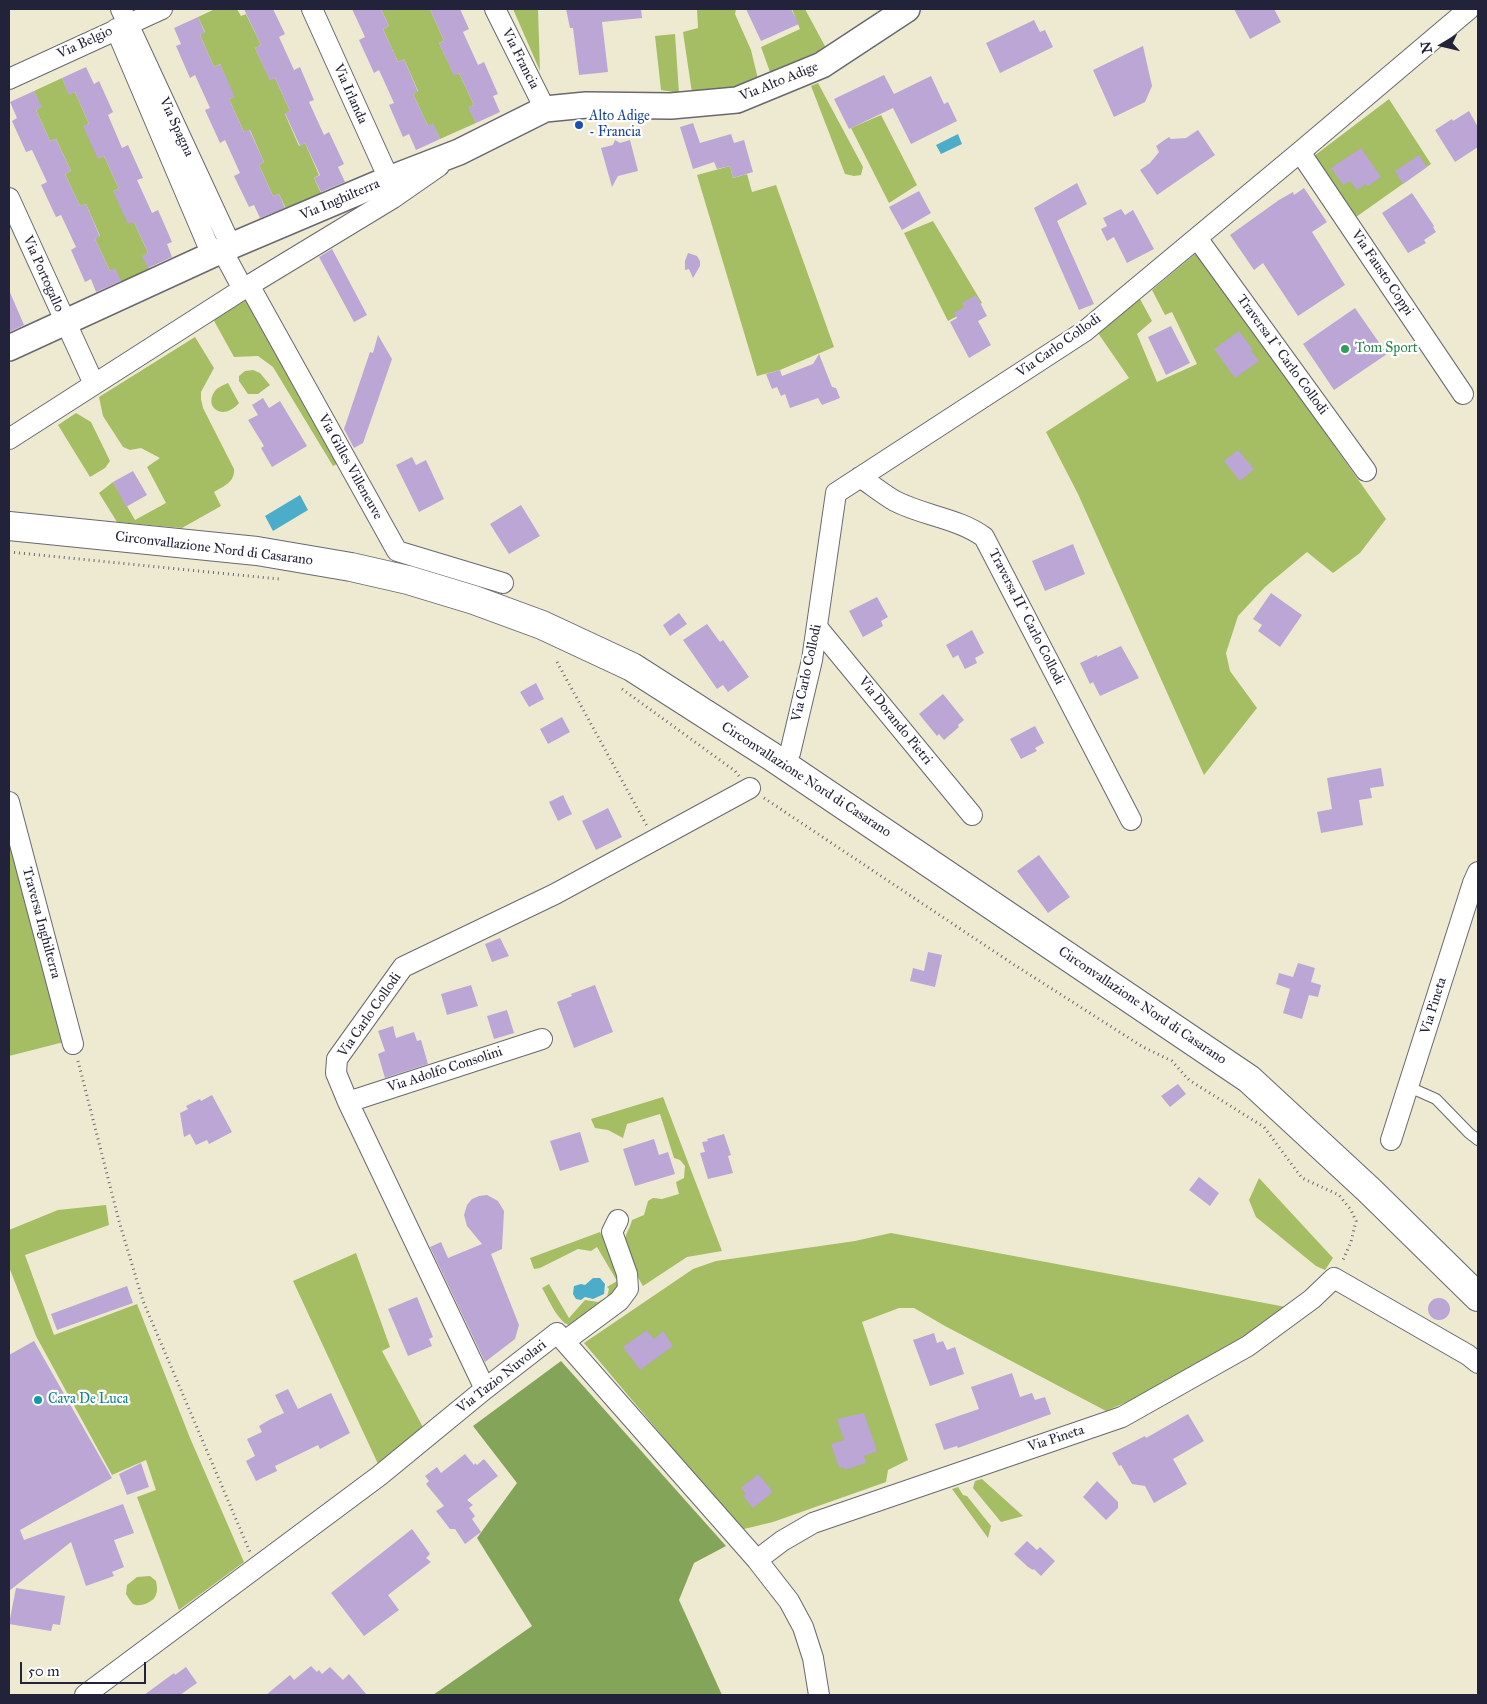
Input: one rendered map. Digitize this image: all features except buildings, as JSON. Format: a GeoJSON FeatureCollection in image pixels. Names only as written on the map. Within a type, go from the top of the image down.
{"type":"FeatureCollection","features":[{"type":"Feature","properties":{"kind":"main road","name":"Circonvallazione Nord di Casarano"},"geometry":{"type":"LineString","coordinates":[[9,526],[257,551],[352,567],[408,580],[474,600],[542,625],[632,667],[779,761],[1249,1079],[1370,1190],[1478,1298]]}},
{"type":"Feature","properties":{"kind":"street","name":"Via Belgio"},"geometry":{"type":"LineString","coordinates":[[9,79],[122,20],[162,9]]}},
{"type":"Feature","properties":{"kind":"street","name":"Via Irlanda"},"geometry":{"type":"LineString","coordinates":[[312,9],[389,179]]}},
{"type":"Feature","properties":{"kind":"street","name":"Via Francia"},"geometry":{"type":"LineString","coordinates":[[495,9],[545,109]]}},
{"type":"Feature","properties":{"kind":"street","name":"Via Alto Adige"},"geometry":{"type":"LineString","coordinates":[[545,109],[586,106],[671,106],[737,100],[822,65],[907,9]]}},
{"type":"Feature","properties":{"kind":"street","name":"Via Carlo Collodi"},"geometry":{"type":"LineString","coordinates":[[790,753],[812,660],[836,493],[1085,331],[1469,9]]}},
{"type":"Feature","properties":{"kind":"street","name":"Via Spagna"},"geometry":{"type":"LineString","coordinates":[[122,20],[222,251]]}},
{"type":"Feature","properties":{"kind":"street","name":"Via Inghilterra"},"geometry":{"type":"LineString","coordinates":[[9,348],[222,251],[389,179],[459,152],[545,109]]}},
{"type":"Feature","properties":{"kind":"street","name":"Via Inghilterra"},"geometry":{"type":"LineString","coordinates":[[9,439],[246,287],[393,198],[459,152]]}},
{"type":"Feature","properties":{"kind":"street","name":"Via Fausto Coppi"},"geometry":{"type":"LineString","coordinates":[[1300,152],[1463,394]]}},
{"type":"Feature","properties":{"kind":"street","name":"Via Portogallo"},"geometry":{"type":"LineString","coordinates":[[9,198],[65,322]]}},
{"type":"Feature","properties":{"kind":"street","name":"Traversa I^ Carlo Collodi"},"geometry":{"type":"LineString","coordinates":[[1197,238],[1366,471]]}},
{"type":"Feature","properties":{"kind":"street"},"geometry":{"type":"LineString","coordinates":[[222,251],[246,287]]}},
{"type":"Feature","properties":{"kind":"street","name":"Via Gilles Villeneuve"},"geometry":{"type":"LineString","coordinates":[[246,287],[397,551],[503,583]]}},
{"type":"Feature","properties":{"kind":"street"},"geometry":{"type":"LineString","coordinates":[[65,322],[94,384]]}},
{"type":"Feature","properties":{"kind":"street","name":"Traversa II^ Carlo Collodi"},"geometry":{"type":"LineString","coordinates":[[860,477],[895,501],[962,524],[984,537],[1131,820]]}},
{"type":"Feature","properties":{"kind":"street","name":"Via Dorando Pietri"},"geometry":{"type":"LineString","coordinates":[[817,627],[972,815]]}},
{"type":"Feature","properties":{"kind":"street","name":"Via Carlo Collodi"},"geometry":{"type":"LineString","coordinates":[[484,1389],[348,1102],[336,1073],[337,1059],[403,967],[555,894],[750,788]]}},
{"type":"Feature","properties":{"kind":"street","name":"Traversa Inghilterra"},"geometry":{"type":"LineString","coordinates":[[9,802],[73,1044]]}},
{"type":"Feature","properties":{"kind":"street","name":"Via Pineta"},"geometry":{"type":"LineString","coordinates":[[1391,1140],[1478,872]]}},
{"type":"Feature","properties":{"kind":"street","name":"Via Adolfo Consolini"},"geometry":{"type":"LineString","coordinates":[[348,1102],[542,1039]]}},
{"type":"Feature","properties":{"kind":"street"},"geometry":{"type":"LineString","coordinates":[[565,1341],[619,1301],[628,1289],[627,1274],[612,1232],[618,1220]]}},
{"type":"Feature","properties":{"kind":"street"},"geometry":{"type":"LineString","coordinates":[[1334,1278],[1478,1362]]}},
{"type":"Feature","properties":{"kind":"street","name":"Via Pineta"},"geometry":{"type":"LineString","coordinates":[[757,1560],[782,1541],[813,1523],[1122,1417],[1248,1346],[1312,1299],[1334,1278]]}},
{"type":"Feature","properties":{"kind":"street","name":"Via Tazio Nuvolari"},"geometry":{"type":"LineString","coordinates":[[92,1693],[379,1476],[484,1389],[557,1333],[757,1560],[789,1600],[803,1627],[813,1658],[819,1695]]}},
{"type":"Feature","properties":{"kind":"lane"},"geometry":{"type":"LineString","coordinates":[[1409,1087],[1436,1099],[1468,1133],[1478,1140]]}},
{"type":"Feature","properties":{"kind":"path"},"geometry":{"type":"LineString","coordinates":[[9,552],[283,579]]}},
{"type":"Feature","properties":{"kind":"path"},"geometry":{"type":"LineString","coordinates":[[557,662],[655,839]]}},
{"type":"Feature","properties":{"kind":"path"},"geometry":{"type":"LineString","coordinates":[[618,686],[735,771],[750,788],[1013,964],[1143,1047],[1172,1061],[1189,1080],[1264,1127],[1302,1178],[1339,1195],[1352,1210],[1356,1221],[1351,1242],[1334,1278]]}},
{"type":"Feature","properties":{"kind":"path"},"geometry":{"type":"LineString","coordinates":[[73,1044],[119,1222],[143,1301],[258,1568]]}},
{"type":"Feature","properties":{"kind":"green space"},"geometry":{"type":"Polygon","coordinates":[[[215,9],[237,9],[241,16],[246,14],[261,45],[255,48],[270,80],[275,78],[290,111],[285,114],[299,146],[305,143],[319,175],[314,178],[321,193],[286,209],[279,194],[273,196],[259,165],[264,162],[250,130],[244,132],[229,99],[234,97],[220,64],[214,67],[200,35],[205,32],[198,17],[215,9]]]}},
{"type":"Feature","properties":{"kind":"green space"},"geometry":{"type":"Polygon","coordinates":[[[381,9],[430,9],[444,41],[439,43],[454,75],[459,73],[474,105],[469,107],[476,123],[440,139],[433,124],[428,126],[413,94],[418,91],[404,59],[398,62],[383,29],[389,26],[381,9]]]}},
{"type":"Feature","properties":{"kind":"green space"},"geometry":{"type":"Polygon","coordinates":[[[513,9],[538,9],[540,71],[513,9]]]}},
{"type":"Feature","properties":{"kind":"green space"},"geometry":{"type":"Polygon","coordinates":[[[697,9],[736,9],[735,14],[751,50],[759,83],[724,90],[692,93],[683,32],[698,28],[697,9]]]}},
{"type":"Feature","properties":{"kind":"green space"},"geometry":{"type":"Polygon","coordinates":[[[792,9],[805,9],[826,48],[770,72],[761,47],[800,29],[792,9]]]}},
{"type":"Feature","properties":{"kind":"green space"},"geometry":{"type":"Polygon","coordinates":[[[675,34],[679,93],[661,90],[655,36],[675,34]]]}},
{"type":"Feature","properties":{"kind":"green space"},"geometry":{"type":"Polygon","coordinates":[[[62,78],[69,94],[75,92],[89,124],[84,126],[99,158],[104,156],[119,189],[113,191],[134,222],[148,253],[143,256],[150,271],[122,284],[115,269],[110,271],[95,239],[100,236],[86,204],[80,206],[65,174],[71,171],[56,139],[50,141],[36,110],[41,107],[34,91],[62,78]]]}},
{"type":"Feature","properties":{"kind":"green space"},"geometry":{"type":"Polygon","coordinates":[[[818,83],[863,167],[861,175],[845,174],[811,86],[818,83]]]}},
{"type":"Feature","properties":{"kind":"green space"},"geometry":{"type":"Polygon","coordinates":[[[1389,99],[1431,164],[1356,217],[1314,156],[1389,99]]]}},
{"type":"Feature","properties":{"kind":"green space"},"geometry":{"type":"Polygon","coordinates":[[[881,115],[917,185],[889,203],[851,128],[881,115]]]}},
{"type":"Feature","properties":{"kind":"green space"},"geometry":{"type":"Polygon","coordinates":[[[730,166],[733,178],[747,174],[752,192],[776,185],[834,347],[780,370],[757,376],[697,175],[730,166]]]}},
{"type":"Feature","properties":{"kind":"green space"},"geometry":{"type":"Polygon","coordinates":[[[933,221],[982,303],[948,321],[904,233],[933,221]]]}},
{"type":"Feature","properties":{"kind":"green space"},"geometry":{"type":"Polygon","coordinates":[[[1201,249],[1277,365],[1386,519],[1360,553],[1333,573],[1307,552],[1265,587],[1238,616],[1226,653],[1230,671],[1257,708],[1204,775],[1078,494],[1046,432],[1129,378],[1098,333],[1140,299],[1152,321],[1137,334],[1157,382],[1197,364],[1172,312],[1165,315],[1152,290],[1201,249]]]}},
{"type":"Feature","properties":{"kind":"green space"},"geometry":{"type":"Polygon","coordinates":[[[246,299],[339,463],[333,466],[273,367],[258,356],[234,357],[213,319],[246,299]]]}},
{"type":"Feature","properties":{"kind":"green space"},"geometry":{"type":"Polygon","coordinates":[[[195,337],[214,368],[201,392],[203,408],[234,469],[231,480],[214,492],[221,506],[182,528],[117,522],[99,493],[113,482],[135,520],[166,503],[147,467],[160,458],[141,448],[130,450],[123,447],[103,416],[99,397],[195,337]]]}},
{"type":"Feature","properties":{"kind":"green space"},"geometry":{"type":"Polygon","coordinates":[[[253,370],[260,373],[270,385],[258,394],[248,394],[239,381],[239,376],[245,371],[253,370]]]}},
{"type":"Feature","properties":{"kind":"green space"},"geometry":{"type":"Polygon","coordinates":[[[228,383],[239,403],[233,409],[221,412],[213,407],[212,397],[216,390],[228,383]]]}},
{"type":"Feature","properties":{"kind":"green space"},"geometry":{"type":"Polygon","coordinates":[[[76,413],[91,422],[110,461],[105,468],[90,477],[58,425],[76,413]]]}},
{"type":"Feature","properties":{"kind":"green space"},"geometry":{"type":"Polygon","coordinates":[[[9,839],[64,1042],[9,1056],[9,839]]]}},
{"type":"Feature","properties":{"kind":"green space"},"geometry":{"type":"Polygon","coordinates":[[[663,1097],[722,1251],[687,1257],[643,1286],[627,1255],[625,1248],[626,1235],[632,1220],[644,1215],[648,1201],[653,1198],[662,1199],[679,1194],[676,1182],[684,1178],[685,1166],[680,1160],[674,1158],[660,1114],[627,1124],[623,1138],[608,1130],[595,1128],[591,1119],[663,1097]]]}},
{"type":"Feature","properties":{"kind":"green space"},"geometry":{"type":"Polygon","coordinates":[[[1259,1178],[1333,1258],[1325,1270],[1316,1266],[1256,1217],[1249,1200],[1259,1178]]]}},
{"type":"Feature","properties":{"kind":"green space"},"geometry":{"type":"Polygon","coordinates":[[[106,1205],[109,1225],[25,1255],[54,1335],[137,1304],[190,1438],[244,1562],[179,1610],[137,1497],[156,1490],[146,1460],[112,1475],[36,1336],[9,1267],[9,1230],[58,1210],[106,1205]]]}},
{"type":"Feature","properties":{"kind":"green space"},"geometry":{"type":"Polygon","coordinates":[[[600,1232],[622,1277],[616,1294],[569,1325],[557,1315],[542,1288],[549,1284],[569,1318],[585,1300],[598,1302],[607,1297],[609,1289],[607,1287],[617,1281],[597,1247],[591,1251],[578,1249],[540,1268],[534,1269],[530,1258],[600,1232]]]}},
{"type":"Feature","properties":{"kind":"green space"},"geometry":{"type":"Polygon","coordinates":[[[891,1233],[1286,1307],[1255,1333],[1161,1387],[1106,1411],[914,1308],[899,1308],[862,1322],[908,1460],[888,1470],[886,1482],[773,1522],[744,1529],[712,1495],[584,1343],[693,1269],[716,1261],[855,1241],[891,1233]]]}},
{"type":"Feature","properties":{"kind":"green space"},"geometry":{"type":"Polygon","coordinates":[[[356,1253],[390,1347],[382,1351],[424,1429],[379,1466],[293,1281],[356,1253]]]}},
{"type":"Feature","properties":{"kind":"green space"},"geometry":{"type":"Polygon","coordinates":[[[561,1361],[726,1546],[694,1563],[679,1600],[722,1695],[433,1695],[532,1626],[477,1538],[517,1483],[473,1426],[561,1361]]]}},
{"type":"Feature","properties":{"kind":"green space"},"geometry":{"type":"Polygon","coordinates":[[[982,1479],[1023,1516],[1001,1522],[973,1488],[975,1481],[982,1479]]]}},
{"type":"Feature","properties":{"kind":"green space"},"geometry":{"type":"Polygon","coordinates":[[[958,1487],[991,1526],[988,1538],[952,1489],[958,1487]]]}},
{"type":"Feature","properties":{"kind":"green space"},"geometry":{"type":"Polygon","coordinates":[[[150,1576],[156,1581],[157,1591],[155,1597],[146,1604],[133,1604],[126,1594],[127,1585],[137,1577],[150,1576]]]}},
{"type":"Feature","properties":{"kind":"water"},"geometry":{"type":"Polygon","coordinates":[[[958,134],[962,144],[941,154],[936,145],[958,134]]]}},
{"type":"Feature","properties":{"kind":"water"},"geometry":{"type":"Polygon","coordinates":[[[300,495],[308,510],[273,531],[265,516],[300,495]]]}},
{"type":"Feature","properties":{"kind":"water"},"geometry":{"type":"Polygon","coordinates":[[[593,1278],[600,1278],[605,1284],[604,1294],[593,1299],[585,1297],[581,1300],[576,1299],[573,1294],[574,1286],[585,1285],[593,1278]]]}},
{"type":"Feature","properties":{"kind":"place","name":"Alto Adige - Francia"},"geometry":{"type":"Point","coordinates":[579,125]}},
{"type":"Feature","properties":{"kind":"place","name":"Tom Sport"},"geometry":{"type":"Point","coordinates":[1345,349]}},
{"type":"Feature","properties":{"kind":"place","name":"Cava De Luca"},"geometry":{"type":"Point","coordinates":[38,1400]}}]}
